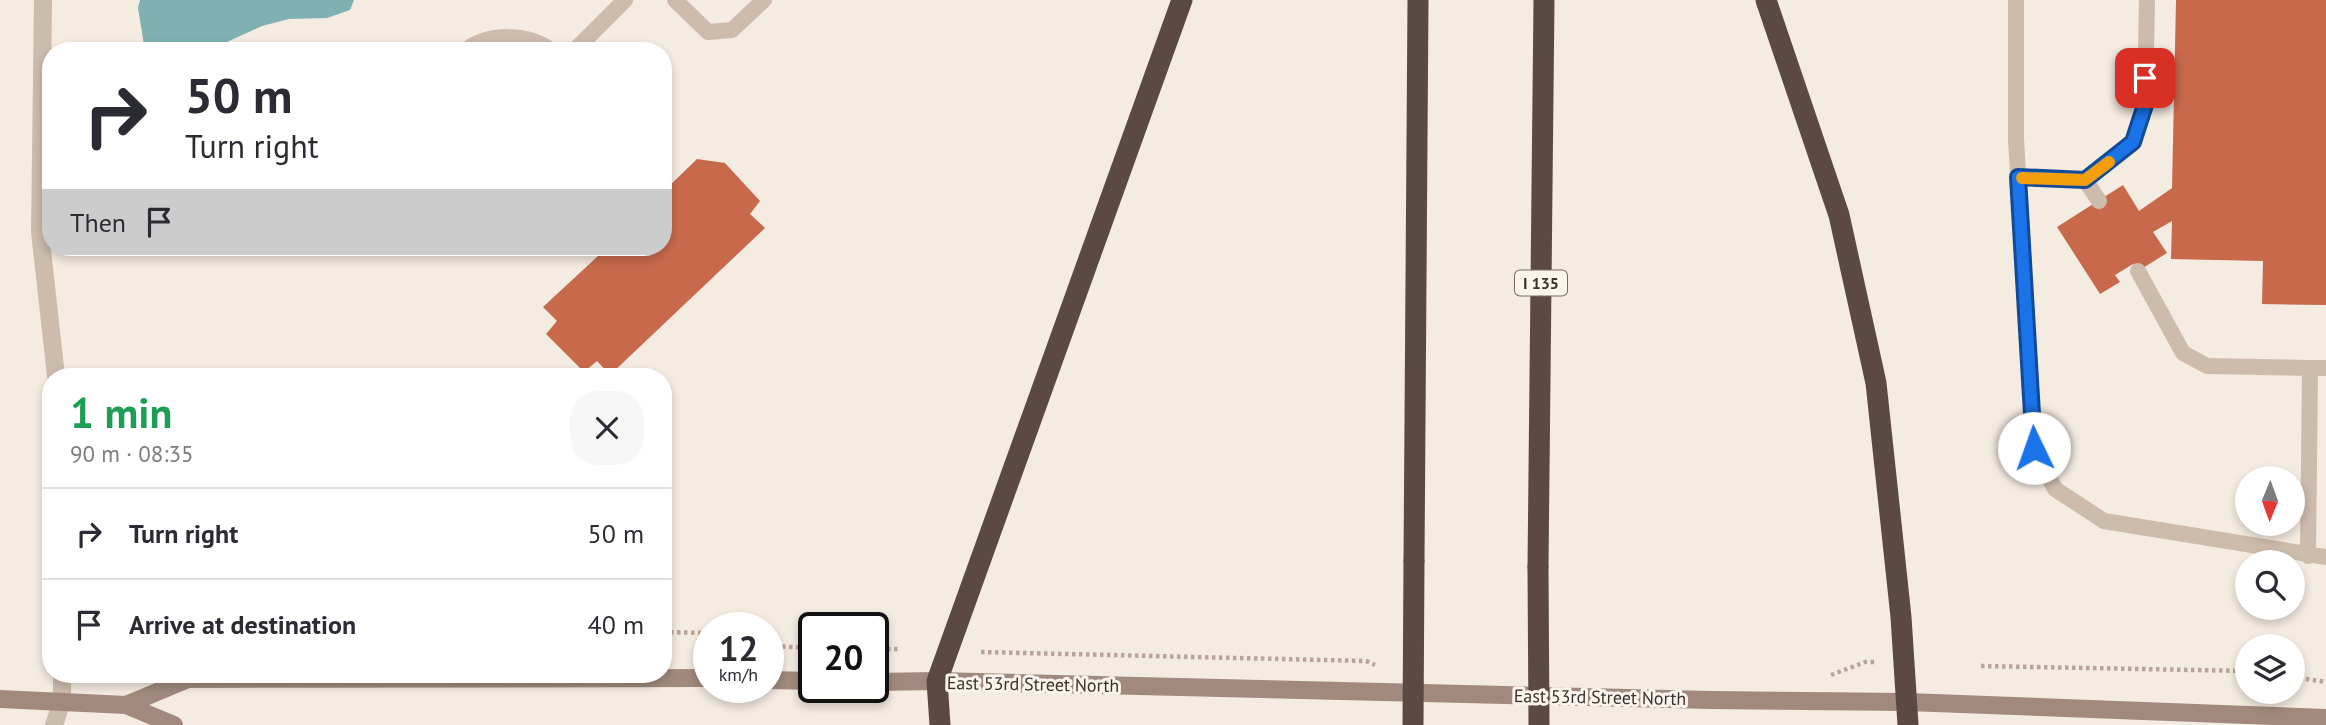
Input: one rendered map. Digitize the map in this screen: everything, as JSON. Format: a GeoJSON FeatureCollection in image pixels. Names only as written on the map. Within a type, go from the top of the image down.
{"type":"FeatureCollection","features":[{"type":"Feature","properties":{"kind":"highway"},"geometry":{"type":"LineString","coordinates":[[940,725],[937,681],[1182,0]]}},
{"type":"Feature","properties":{"kind":"highway"},"geometry":{"type":"LineString","coordinates":[[1413,725],[1418,0]]}},
{"type":"Feature","properties":{"kind":"highway","name":"I 135"},"geometry":{"type":"LineString","coordinates":[[1539,725],[1544,0]]}},
{"type":"Feature","properties":{"kind":"highway"},"geometry":{"type":"LineString","coordinates":[[1766,0],[1839,215],[1865,330],[1875,383],[1901,617],[1908,725]]}},
{"type":"Feature","properties":{"kind":"main road"},"geometry":{"type":"LineString","coordinates":[[672,678],[693,678]]}},
{"type":"Feature","properties":{"kind":"main road","name":"East 53rd Street North"},"geometry":{"type":"LineString","coordinates":[[889,682],[1908,702],[2326,718]]}},
{"type":"Feature","properties":{"kind":"main road"},"geometry":{"type":"LineString","coordinates":[[126,705],[178,683]]}},
{"type":"Feature","properties":{"kind":"main road"},"geometry":{"type":"LineString","coordinates":[[0,699],[126,705],[174,725]]}},
{"type":"Feature","properties":{"kind":"street"},"geometry":{"type":"LineString","coordinates":[[43,0],[44,42]]}},
{"type":"Feature","properties":{"kind":"street"},"geometry":{"type":"LineString","coordinates":[[42,220],[42,250]]}},
{"type":"Feature","properties":{"kind":"street"},"geometry":{"type":"LineString","coordinates":[[43,256],[55,368]]}},
{"type":"Feature","properties":{"kind":"street"},"geometry":{"type":"LineString","coordinates":[[62,683],[62,701],[69,725]]}},
{"type":"Feature","properties":{"kind":"street"},"geometry":{"type":"LineString","coordinates":[[54,725],[62,701]]}},
{"type":"Feature","properties":{"kind":"lane"},"geometry":{"type":"LineString","coordinates":[[583,42],[625,0]]}},
{"type":"Feature","properties":{"kind":"lane"},"geometry":{"type":"LineString","coordinates":[[675,0],[709,32],[732,30],[764,0]]}},
{"type":"Feature","properties":{"kind":"lane"},"geometry":{"type":"LineString","coordinates":[[2016,0],[2018,177],[2034,448],[2056,489],[2104,521],[2326,557]]}},
{"type":"Feature","properties":{"kind":"lane"},"geometry":{"type":"LineString","coordinates":[[2018,177],[2085,180],[2133,142],[2145,105],[2147,0]]}},
{"type":"Feature","properties":{"kind":"lane"},"geometry":{"type":"LineString","coordinates":[[484,42],[493,38],[519,37],[535,42]]}},
{"type":"Feature","properties":{"kind":"lane"},"geometry":{"type":"LineString","coordinates":[[2085,180],[2099,201]]}},
{"type":"Feature","properties":{"kind":"lane"},"geometry":{"type":"LineString","coordinates":[[2138,271],[2183,353],[2207,366],[2318,368],[2308,556]]}},
{"type":"Feature","properties":{"kind":"path"},"geometry":{"type":"LineString","coordinates":[[672,632],[693,633]]}},
{"type":"Feature","properties":{"kind":"path"},"geometry":{"type":"LineString","coordinates":[[889,649],[901,649]]}},
{"type":"Feature","properties":{"kind":"path"},"geometry":{"type":"LineString","coordinates":[[1982,666],[2235,671]]}},
{"type":"Feature","properties":{"kind":"path"},"geometry":{"type":"LineString","coordinates":[[2305,679],[2326,682]]}},
{"type":"Feature","properties":{"kind":"water"},"geometry":{"type":"Polygon","coordinates":[[[140,0],[354,0],[350,10],[327,18],[289,19],[262,26],[228,42],[144,42],[138,8],[140,0]]]}},
{"type":"Feature","properties":{"kind":"building"},"geometry":{"type":"Polygon","coordinates":[[[2176,0],[2326,0],[2326,305],[2262,304],[2263,261],[2171,259],[2172,221],[2153,232],[2167,253],[2138,271],[2133,264],[2115,275],[2120,282],[2100,294],[2057,227],[2123,185],[2139,211],[2172,188],[2176,0]]]}},
{"type":"Feature","properties":{"kind":"building"},"geometry":{"type":"Polygon","coordinates":[[[697,159],[725,163],[760,201],[750,214],[765,228],[617,368],[604,368],[597,361],[589,368],[580,368],[546,334],[557,321],[543,307],[598,256],[672,256],[672,183],[697,159]]]}},
{"type":"Feature","properties":{"kind":"slow traffic"},"geometry":{"type":"LineString","coordinates":[[2022,178],[2085,180],[2109,162]]}},
{"type":"Feature","properties":{"kind":"route"},"geometry":{"type":"LineString","coordinates":[[2034,448],[2018,177],[2085,180],[2133,142],[2145,105],[2145,78]]}}]}
